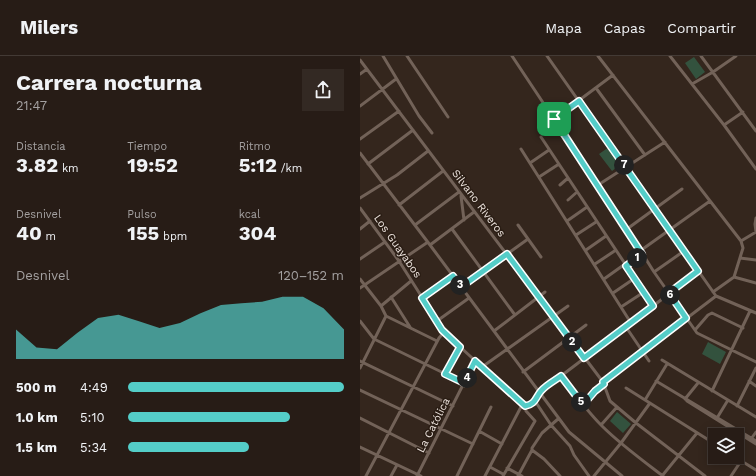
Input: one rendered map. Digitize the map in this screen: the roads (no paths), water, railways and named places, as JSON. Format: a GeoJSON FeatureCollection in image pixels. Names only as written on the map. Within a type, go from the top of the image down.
{"type":"FeatureCollection","features":[{"type":"Feature","properties":{"kind":"street"},"geometry":{"type":"LineString","coordinates":[[383,56],[419,116],[432,133]]}},
{"type":"Feature","properties":{"kind":"street"},"geometry":{"type":"LineString","coordinates":[[407,56],[448,117]]}},
{"type":"Feature","properties":{"kind":"street"},"geometry":{"type":"LineString","coordinates":[[512,56],[627,229],[641,253],[695,330],[700,335],[756,362]]}},
{"type":"Feature","properties":{"kind":"street"},"geometry":{"type":"LineString","coordinates":[[547,56],[716,296],[756,314]]}},
{"type":"Feature","properties":{"kind":"street"},"geometry":{"type":"LineString","coordinates":[[598,56],[741,241],[742,248],[734,277],[713,292]]}},
{"type":"Feature","properties":{"kind":"street"},"geometry":{"type":"LineString","coordinates":[[670,56],[756,169]]}},
{"type":"Feature","properties":{"kind":"street"},"geometry":{"type":"LineString","coordinates":[[700,56],[756,130]]}},
{"type":"Feature","properties":{"kind":"street"},"geometry":{"type":"LineString","coordinates":[[692,84],[736,56]]}},
{"type":"Feature","properties":{"kind":"street","name":"Silvano Riveros"},"geometry":{"type":"LineString","coordinates":[[360,60],[603,383],[608,398],[636,423],[705,476]]}},
{"type":"Feature","properties":{"kind":"street"},"geometry":{"type":"LineString","coordinates":[[360,74],[367,69]]}},
{"type":"Feature","properties":{"kind":"street"},"geometry":{"type":"LineString","coordinates":[[554,119],[613,75]]}},
{"type":"Feature","properties":{"kind":"street"},"geometry":{"type":"LineString","coordinates":[[360,106],[396,79]]}},
{"type":"Feature","properties":{"kind":"street"},"geometry":{"type":"LineString","coordinates":[[596,88],[645,155]]}},
{"type":"Feature","properties":{"kind":"street"},"geometry":{"type":"LineString","coordinates":[[360,139],[398,111]]}},
{"type":"Feature","properties":{"kind":"street"},"geometry":{"type":"LineString","coordinates":[[724,125],[743,112]]}},
{"type":"Feature","properties":{"kind":"street"},"geometry":{"type":"LineString","coordinates":[[368,164],[413,130]]}},
{"type":"Feature","properties":{"kind":"street"},"geometry":{"type":"LineString","coordinates":[[541,137],[653,306]]}},
{"type":"Feature","properties":{"kind":"street"},"geometry":{"type":"LineString","coordinates":[[598,185],[665,142]]}},
{"type":"Feature","properties":{"kind":"street"},"geometry":{"type":"LineString","coordinates":[[521,149],[631,323]]}},
{"type":"Feature","properties":{"kind":"street"},"geometry":{"type":"LineString","coordinates":[[530,163],[550,150]]}},
{"type":"Feature","properties":{"kind":"street"},"geometry":{"type":"LineString","coordinates":[[360,198],[383,184],[428,151]]}},
{"type":"Feature","properties":{"kind":"street"},"geometry":{"type":"LineString","coordinates":[[360,153],[494,331],[558,419],[572,436],[622,476]]}},
{"type":"Feature","properties":{"kind":"street"},"geometry":{"type":"LineString","coordinates":[[539,177],[559,164]]}},
{"type":"Feature","properties":{"kind":"street"},"geometry":{"type":"LineString","coordinates":[[399,205],[443,171]]}},
{"type":"Feature","properties":{"kind":"street"},"geometry":{"type":"LineString","coordinates":[[560,185],[568,178]]}},
{"type":"Feature","properties":{"kind":"street"},"geometry":{"type":"LineString","coordinates":[[627,229],[682,189]]}},
{"type":"Feature","properties":{"kind":"street"},"geometry":{"type":"LineString","coordinates":[[568,200],[577,192]]}},
{"type":"Feature","properties":{"kind":"street"},"geometry":{"type":"LineString","coordinates":[[415,225],[460,193],[464,220]]}},
{"type":"Feature","properties":{"kind":"street"},"geometry":{"type":"LineString","coordinates":[[604,279],[626,265],[710,201]]}},
{"type":"Feature","properties":{"kind":"street"},"geometry":{"type":"LineString","coordinates":[[567,221],[587,207]]}},
{"type":"Feature","properties":{"kind":"street","name":"Los Guayabos"},"geometry":{"type":"LineString","coordinates":[[360,208],[399,261],[444,332],[524,405],[526,411],[535,420],[508,468]]}},
{"type":"Feature","properties":{"kind":"street"},"geometry":{"type":"LineString","coordinates":[[360,288],[399,261],[452,229],[474,212]]}},
{"type":"Feature","properties":{"kind":"street"},"geometry":{"type":"LineString","coordinates":[[741,241],[756,232],[756,220]]}},
{"type":"Feature","properties":{"kind":"street"},"geometry":{"type":"LineString","coordinates":[[360,229],[370,221]]}},
{"type":"Feature","properties":{"kind":"street"},"geometry":{"type":"LineString","coordinates":[[576,235],[596,222]]}},
{"type":"Feature","properties":{"kind":"street"},"geometry":{"type":"LineString","coordinates":[[518,225],[541,257]]}},
{"type":"Feature","properties":{"kind":"street"},"geometry":{"type":"LineString","coordinates":[[452,229],[515,315]]}},
{"type":"Feature","properties":{"kind":"street"},"geometry":{"type":"LineString","coordinates":[[586,250],[606,236]]}},
{"type":"Feature","properties":{"kind":"street"},"geometry":{"type":"LineString","coordinates":[[461,287],[528,239]]}},
{"type":"Feature","properties":{"kind":"street"},"geometry":{"type":"LineString","coordinates":[[360,259],[385,242]]}},
{"type":"Feature","properties":{"kind":"street"},"geometry":{"type":"LineString","coordinates":[[595,264],[616,250]]}},
{"type":"Feature","properties":{"kind":"street"},"geometry":{"type":"LineString","coordinates":[[654,272],[684,251]]}},
{"type":"Feature","properties":{"kind":"street"},"geometry":{"type":"LineString","coordinates":[[740,258],[756,260]]}},
{"type":"Feature","properties":{"kind":"street"},"geometry":{"type":"LineString","coordinates":[[485,476],[524,405],[534,401],[539,394],[561,376],[698,271]]}},
{"type":"Feature","properties":{"kind":"street"},"geometry":{"type":"LineString","coordinates":[[422,298],[453,276]]}},
{"type":"Feature","properties":{"kind":"street"},"geometry":{"type":"LineString","coordinates":[[734,277],[756,283]]}},
{"type":"Feature","properties":{"kind":"street"},"geometry":{"type":"LineString","coordinates":[[612,293],[635,278]]}},
{"type":"Feature","properties":{"kind":"street"},"geometry":{"type":"LineString","coordinates":[[360,279],[381,306],[386,316],[437,341]]}},
{"type":"Feature","properties":{"kind":"street"},"geometry":{"type":"LineString","coordinates":[[381,306],[411,281]]}},
{"type":"Feature","properties":{"kind":"street"},"geometry":{"type":"LineString","coordinates":[[494,331],[545,292]]}},
{"type":"Feature","properties":{"kind":"street"},"geometry":{"type":"LineString","coordinates":[[621,307],[644,292]]}},
{"type":"Feature","properties":{"kind":"street"},"geometry":{"type":"LineString","coordinates":[[583,405],[603,383],[716,296]]}},
{"type":"Feature","properties":{"kind":"street"},"geometry":{"type":"LineString","coordinates":[[391,297],[411,328]]}},
{"type":"Feature","properties":{"kind":"street"},"geometry":{"type":"LineString","coordinates":[[437,321],[469,298]]}},
{"type":"Feature","properties":{"kind":"street"},"geometry":{"type":"LineString","coordinates":[[482,367],[568,306]]}},
{"type":"Feature","properties":{"kind":"street"},"geometry":{"type":"LineString","coordinates":[[712,391],[750,311]]}},
{"type":"Feature","properties":{"kind":"street"},"geometry":{"type":"LineString","coordinates":[[695,330],[708,315],[712,313],[743,328]]}},
{"type":"Feature","properties":{"kind":"street"},"geometry":{"type":"LineString","coordinates":[[360,368],[361,361],[386,316]]}},
{"type":"Feature","properties":{"kind":"street"},"geometry":{"type":"LineString","coordinates":[[360,321],[374,339],[464,383]]}},
{"type":"Feature","properties":{"kind":"street"},"geometry":{"type":"LineString","coordinates":[[523,372],[586,325]]}},
{"type":"Feature","properties":{"kind":"street"},"geometry":{"type":"LineString","coordinates":[[626,327],[649,361]]}},
{"type":"Feature","properties":{"kind":"street"},"geometry":{"type":"LineString","coordinates":[[366,476],[437,341],[444,332]]}},
{"type":"Feature","properties":{"kind":"street"},"geometry":{"type":"LineString","coordinates":[[445,374],[460,347]]}},
{"type":"Feature","properties":{"kind":"street"},"geometry":{"type":"LineString","coordinates":[[662,360],[756,417]]}},
{"type":"Feature","properties":{"kind":"street"},"geometry":{"type":"LineString","coordinates":[[361,361],[452,406]]}},
{"type":"Feature","properties":{"kind":"street","name":"La Católica"},"geometry":{"type":"LineString","coordinates":[[419,476],[475,361]]}},
{"type":"Feature","properties":{"kind":"street"},"geometry":{"type":"LineString","coordinates":[[645,400],[668,364]]}},
{"type":"Feature","properties":{"kind":"street"},"geometry":{"type":"LineString","coordinates":[[737,406],[756,368]]}},
{"type":"Feature","properties":{"kind":"street"},"geometry":{"type":"LineString","coordinates":[[561,376],[583,405],[601,425],[663,476],[697,433]]}},
{"type":"Feature","properties":{"kind":"street"},"geometry":{"type":"LineString","coordinates":[[749,381],[756,386]]}},
{"type":"Feature","properties":{"kind":"street"},"geometry":{"type":"LineString","coordinates":[[656,382],[731,428]]}},
{"type":"Feature","properties":{"kind":"street"},"geometry":{"type":"LineString","coordinates":[[686,399],[698,383]]}},
{"type":"Feature","properties":{"kind":"street"},"geometry":{"type":"LineString","coordinates":[[626,388],[708,440]]}},
{"type":"Feature","properties":{"kind":"street"},"geometry":{"type":"LineString","coordinates":[[360,390],[473,444]]}},
{"type":"Feature","properties":{"kind":"street"},"geometry":{"type":"LineString","coordinates":[[717,418],[728,400]]}},
{"type":"Feature","properties":{"kind":"street"},"geometry":{"type":"LineString","coordinates":[[534,401],[551,425],[570,446],[574,455],[589,476]]}},
{"type":"Feature","properties":{"kind":"street"},"geometry":{"type":"LineString","coordinates":[[595,476],[650,403]]}},
{"type":"Feature","properties":{"kind":"street"},"geometry":{"type":"LineString","coordinates":[[457,476],[491,407]]}},
{"type":"Feature","properties":{"kind":"street"},"geometry":{"type":"LineString","coordinates":[[601,425],[617,407]]}},
{"type":"Feature","properties":{"kind":"street"},"geometry":{"type":"LineString","coordinates":[[360,418],[429,453]]}},
{"type":"Feature","properties":{"kind":"street"},"geometry":{"type":"LineString","coordinates":[[490,467],[503,475],[508,468],[519,475],[532,448],[542,433],[558,419]]}},
{"type":"Feature","properties":{"kind":"street"},"geometry":{"type":"LineString","coordinates":[[479,431],[502,444]]}},
{"type":"Feature","properties":{"kind":"street"},"geometry":{"type":"LineString","coordinates":[[751,440],[756,432]]}},
{"type":"Feature","properties":{"kind":"street"},"geometry":{"type":"LineString","coordinates":[[744,436],[756,443]]}},
{"type":"Feature","properties":{"kind":"street"},"geometry":{"type":"LineString","coordinates":[[360,447],[419,476]]}},
{"type":"Feature","properties":{"kind":"street"},"geometry":{"type":"LineString","coordinates":[[532,450],[544,459],[560,476]]}},
{"type":"Feature","properties":{"kind":"street"},"geometry":{"type":"LineString","coordinates":[[744,463],[756,470]]}},
{"type":"Feature","properties":{"kind":"street"},"geometry":{"type":"LineString","coordinates":[[731,476],[739,464]]}},
{"type":"Feature","properties":{"kind":"street"},"geometry":{"type":"LineString","coordinates":[[391,476],[397,465]]}}]}
